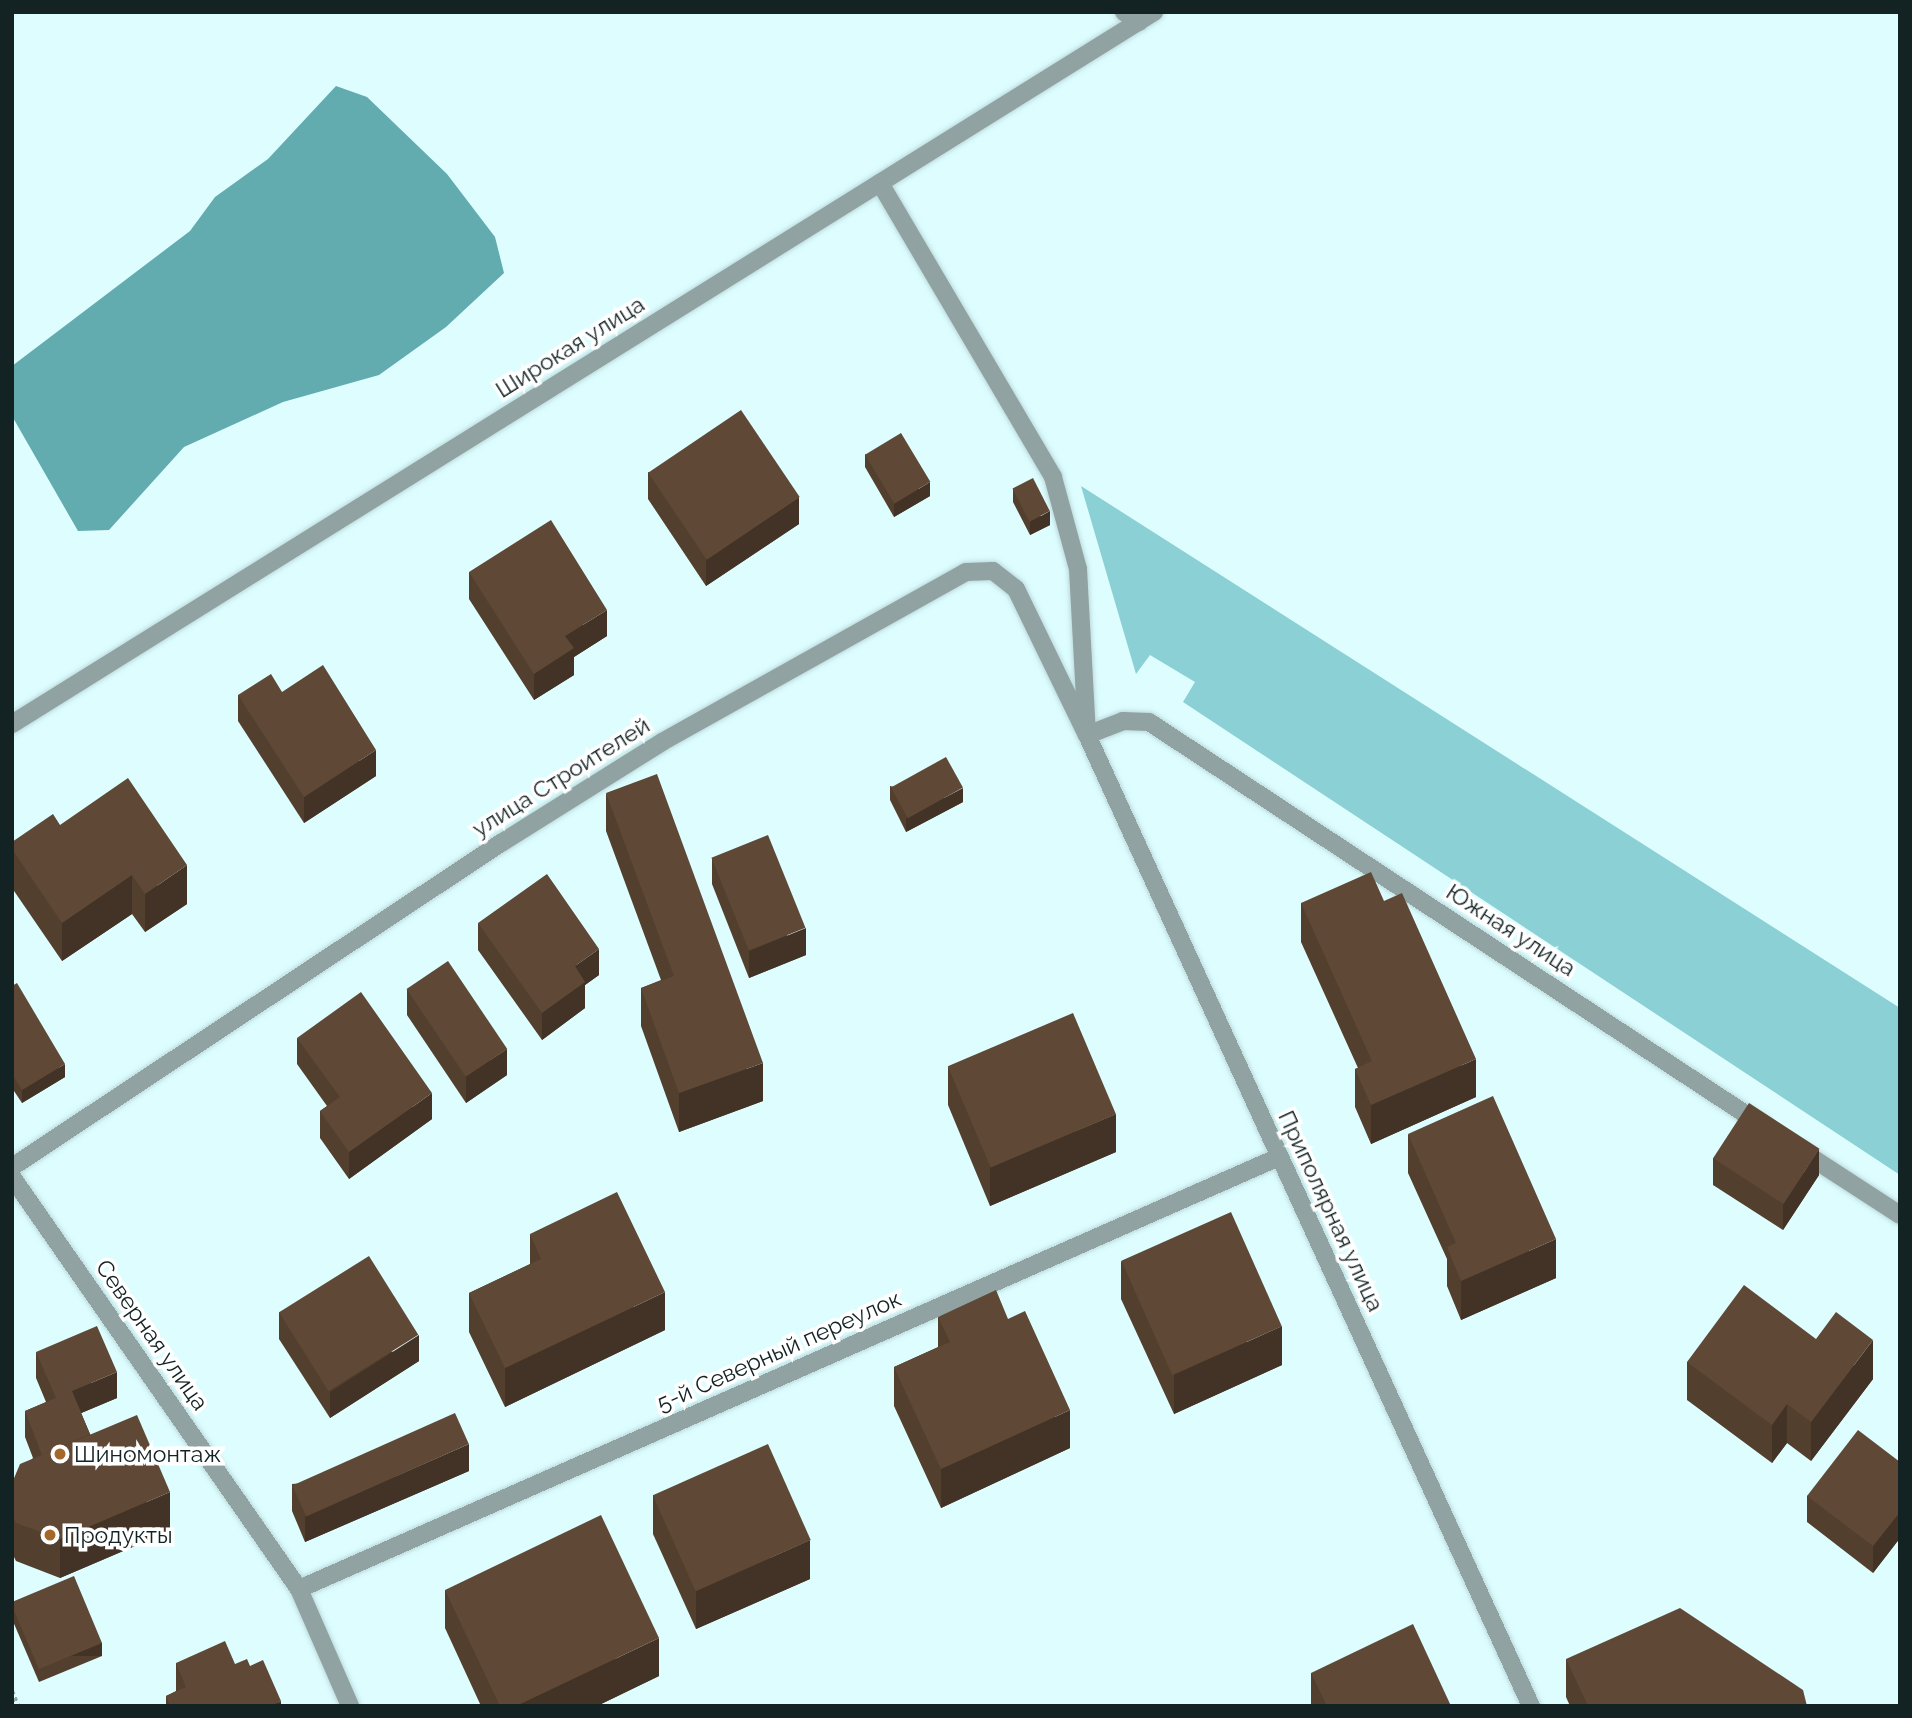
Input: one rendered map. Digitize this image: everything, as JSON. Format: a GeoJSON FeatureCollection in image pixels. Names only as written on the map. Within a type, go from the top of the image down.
{"type":"FeatureCollection","features":[{"type":"Feature","properties":{"kind":"street","name":"Широкая улица"},"geometry":{"type":"LineString","coordinates":[[12,724],[880,183],[1139,15]]}},
{"type":"Feature","properties":{"kind":"street"},"geometry":{"type":"LineString","coordinates":[[880,183],[1053,477],[1078,569],[1087,735]]}},
{"type":"Feature","properties":{"kind":"street","name":"улица Строителей"},"geometry":{"type":"LineString","coordinates":[[12,1167],[557,807],[662,742],[966,572],[993,571],[1016,589],[1087,735]]}},
{"type":"Feature","properties":{"kind":"street","name":"Южная улица"},"geometry":{"type":"LineString","coordinates":[[1087,735],[1123,721],[1149,722],[1900,1215]]}},
{"type":"Feature","properties":{"kind":"street","name":"Приполярная улица"},"geometry":{"type":"LineString","coordinates":[[1087,735],[1531,1706]]}},
{"type":"Feature","properties":{"kind":"street","name":"5-й Северный переулок"},"geometry":{"type":"LineString","coordinates":[[299,1589],[1279,1157]]}},
{"type":"Feature","properties":{"kind":"street","name":"Северная улица"},"geometry":{"type":"LineString","coordinates":[[12,1177],[299,1589],[350,1706]]}},
{"type":"Feature","properties":{"kind":"path"},"geometry":{"type":"LineString","coordinates":[[12,1691],[18,1706]]}},
{"type":"Feature","properties":{"kind":"shaded area"},"geometry":{"type":"Polygon","coordinates":[[[336,86],[367,97],[447,174],[495,237],[504,273],[446,327],[379,375],[283,402],[184,447],[109,530],[78,531],[12,416],[12,366],[190,231],[215,197],[268,159],[336,86]]]}},
{"type":"Feature","properties":{"kind":"shaded area"},"geometry":{"type":"Polygon","coordinates":[[[1081,486],[1900,1008],[1900,1175],[1183,702],[1195,682],[1150,655],[1136,674],[1081,486]]]}},
{"type":"Feature","properties":{"kind":"building"},"geometry":{"type":"Polygon","coordinates":[[[741,410],[800,497],[707,560],[648,473],[741,410]]]}},
{"type":"Feature","properties":{"kind":"building"},"geometry":{"type":"Polygon","coordinates":[[[901,433],[930,482],[894,503],[865,455],[901,433]]]}},
{"type":"Feature","properties":{"kind":"building"},"geometry":{"type":"Polygon","coordinates":[[[1033,478],[1050,511],[1029,521],[1013,488],[1033,478]]]}},
{"type":"Feature","properties":{"kind":"building"},"geometry":{"type":"Polygon","coordinates":[[[551,520],[607,610],[565,636],[574,648],[534,674],[469,572],[551,520]]]}},
{"type":"Feature","properties":{"kind":"building"},"geometry":{"type":"Polygon","coordinates":[[[323,665],[376,750],[304,797],[238,695],[271,674],[282,692],[323,665]]]}},
{"type":"Feature","properties":{"kind":"building"},"geometry":{"type":"Polygon","coordinates":[[[946,757],[963,788],[908,818],[891,788],[946,757]]]}},
{"type":"Feature","properties":{"kind":"building"},"geometry":{"type":"Polygon","coordinates":[[[657,774],[763,1063],[679,1093],[641,988],[674,976],[606,793],[657,774]]]}},
{"type":"Feature","properties":{"kind":"building"},"geometry":{"type":"Polygon","coordinates":[[[128,778],[187,865],[145,894],[132,875],[62,923],[12,849],[12,842],[53,814],[60,825],[128,778]]]}},
{"type":"Feature","properties":{"kind":"building"},"geometry":{"type":"Polygon","coordinates":[[[768,835],[805,928],[749,951],[711,858],[768,835]]]}},
{"type":"Feature","properties":{"kind":"building"},"geometry":{"type":"Polygon","coordinates":[[[1371,872],[1384,901],[1402,893],[1476,1059],[1371,1105],[1355,1069],[1372,1061],[1301,903],[1371,872]]]}},
{"type":"Feature","properties":{"kind":"building"},"geometry":{"type":"Polygon","coordinates":[[[547,874],[599,949],[575,966],[585,982],[542,1013],[478,923],[547,874]]]}},
{"type":"Feature","properties":{"kind":"building"},"geometry":{"type":"Polygon","coordinates":[[[448,961],[507,1049],[466,1077],[407,989],[448,961]]]}},
{"type":"Feature","properties":{"kind":"building"},"geometry":{"type":"Polygon","coordinates":[[[17,983],[65,1064],[22,1090],[12,1074],[12,986],[17,983]]]}},
{"type":"Feature","properties":{"kind":"building"},"geometry":{"type":"Polygon","coordinates":[[[361,992],[432,1093],[349,1152],[320,1111],[340,1097],[297,1038],[361,992]]]}},
{"type":"Feature","properties":{"kind":"building"},"geometry":{"type":"Polygon","coordinates":[[[1073,1013],[1116,1114],[991,1167],[948,1066],[1073,1013]]]}},
{"type":"Feature","properties":{"kind":"building"},"geometry":{"type":"Polygon","coordinates":[[[1493,1096],[1556,1239],[1461,1281],[1447,1247],[1456,1243],[1408,1134],[1493,1096]]]}},
{"type":"Feature","properties":{"kind":"building"},"geometry":{"type":"Polygon","coordinates":[[[1749,1103],[1819,1149],[1784,1204],[1713,1158],[1749,1103]]]}},
{"type":"Feature","properties":{"kind":"building"},"geometry":{"type":"Polygon","coordinates":[[[617,1192],[665,1292],[505,1368],[469,1293],[541,1259],[530,1234],[617,1192]]]}},
{"type":"Feature","properties":{"kind":"building"},"geometry":{"type":"Polygon","coordinates":[[[1231,1212],[1282,1326],[1172,1375],[1121,1261],[1231,1212]]]}},
{"type":"Feature","properties":{"kind":"building"},"geometry":{"type":"Polygon","coordinates":[[[369,1256],[418,1335],[328,1391],[279,1312],[369,1256]]]}},
{"type":"Feature","properties":{"kind":"building"},"geometry":{"type":"Polygon","coordinates":[[[1744,1285],[1816,1339],[1836,1312],[1873,1340],[1811,1422],[1787,1404],[1772,1425],[1687,1362],[1744,1285]]]}},
{"type":"Feature","properties":{"kind":"building"},"geometry":{"type":"Polygon","coordinates":[[[996,1290],[1008,1319],[1025,1311],[1070,1410],[941,1469],[894,1367],[950,1342],[938,1317],[996,1290]]]}},
{"type":"Feature","properties":{"kind":"building"},"geometry":{"type":"Polygon","coordinates":[[[97,1326],[117,1372],[72,1391],[90,1434],[42,1455],[25,1411],[56,1398],[36,1352],[97,1326]]]}},
{"type":"Feature","properties":{"kind":"building"},"geometry":{"type":"Polygon","coordinates":[[[455,1413],[469,1444],[306,1516],[292,1485],[455,1413]]]}},
{"type":"Feature","properties":{"kind":"building"},"geometry":{"type":"Polygon","coordinates":[[[137,1415],[170,1492],[60,1539],[16,1523],[12,1514],[12,1483],[20,1464],[137,1415]]]}},
{"type":"Feature","properties":{"kind":"building"},"geometry":{"type":"Polygon","coordinates":[[[1858,1430],[1900,1462],[1900,1512],[1873,1546],[1807,1496],[1858,1430]]]}},
{"type":"Feature","properties":{"kind":"building"},"geometry":{"type":"Polygon","coordinates":[[[768,1444],[811,1540],[696,1591],[653,1495],[768,1444]]]}},
{"type":"Feature","properties":{"kind":"building"},"geometry":{"type":"Polygon","coordinates":[[[601,1515],[659,1638],[516,1706],[500,1706],[445,1590],[601,1515]]]}},
{"type":"Feature","properties":{"kind":"building"},"geometry":{"type":"Polygon","coordinates":[[[74,1576],[102,1643],[39,1669],[12,1602],[74,1576]]]}},
{"type":"Feature","properties":{"kind":"building"},"geometry":{"type":"Polygon","coordinates":[[[1680,1608],[1803,1690],[1807,1706],[1588,1706],[1566,1659],[1680,1608]]]}},
{"type":"Feature","properties":{"kind":"building"},"geometry":{"type":"Polygon","coordinates":[[[1413,1624],[1451,1706],[1327,1706],[1311,1673],[1413,1624]]]}},
{"type":"Feature","properties":{"kind":"building"},"geometry":{"type":"Polygon","coordinates":[[[225,1641],[235,1664],[247,1659],[250,1666],[263,1660],[281,1701],[271,1706],[170,1706],[166,1696],[186,1687],[176,1663],[225,1641]]]}},
{"type":"Feature","properties":{"kind":"place","name":"Шиномонтаж"},"geometry":{"type":"Point","coordinates":[60,1454]}},
{"type":"Feature","properties":{"kind":"place","name":"Продукты"},"geometry":{"type":"Point","coordinates":[50,1535]}}]}
